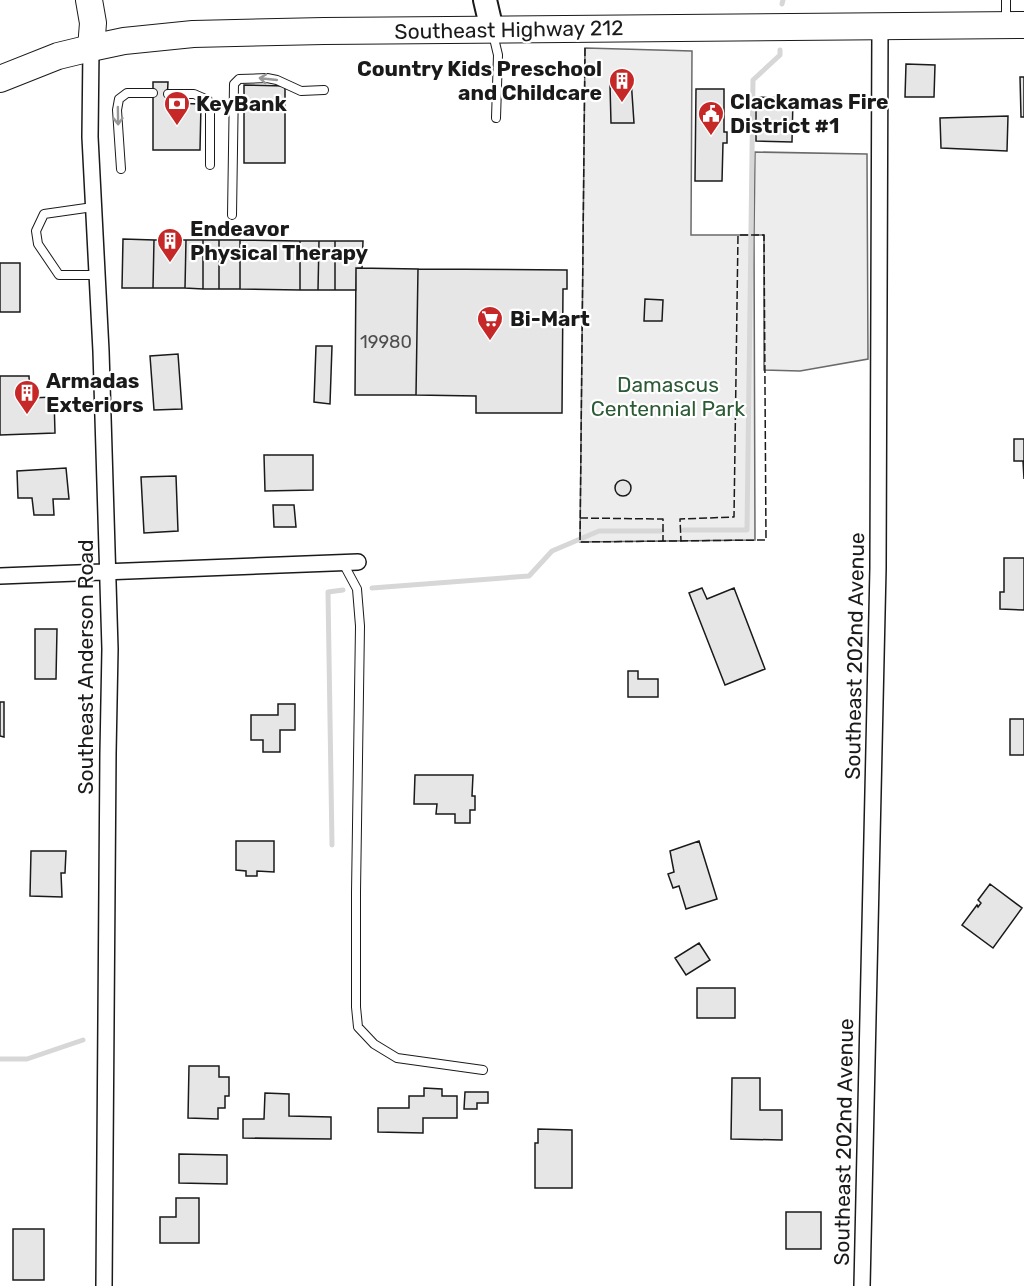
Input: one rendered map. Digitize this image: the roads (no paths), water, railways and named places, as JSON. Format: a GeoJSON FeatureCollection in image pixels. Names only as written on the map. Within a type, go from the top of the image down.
{"type":"FeatureCollection","features":[{"type":"Feature","properties":{"kind":"main road"},"geometry":{"type":"LineString","coordinates":[[89,0],[93,22],[91,48]]}},
{"type":"Feature","properties":{"kind":"main road"},"geometry":{"type":"LineString","coordinates":[[485,0],[492,30]]}},
{"type":"Feature","properties":{"kind":"main road","name":"Southeast Highway 212"},"geometry":{"type":"LineString","coordinates":[[0,79],[58,56],[91,48],[147,38],[223,33],[880,27],[1012,17]]}},
{"type":"Feature","properties":{"kind":"street","name":"Southeast 202nd Avenue"},"geometry":{"type":"LineString","coordinates":[[862,1286],[878,568],[880,27]]}},
{"type":"Feature","properties":{"kind":"street","name":"Southeast Anderson Road"},"geometry":{"type":"LineString","coordinates":[[91,48],[93,207],[109,572],[110,649],[104,1286]]}},
{"type":"Feature","properties":{"kind":"street"},"geometry":{"type":"LineString","coordinates":[[0,576],[350,562]]}},
{"type":"Feature","properties":{"kind":"lane"},"geometry":{"type":"LineString","coordinates":[[492,30],[498,55],[496,118]]}},
{"type":"Feature","properties":{"kind":"lane"},"geometry":{"type":"LineString","coordinates":[[232,215],[234,84],[239,79],[267,78],[301,91],[324,90]]}},
{"type":"Feature","properties":{"kind":"lane"},"geometry":{"type":"LineString","coordinates":[[121,169],[117,110],[119,99],[127,93],[153,93]]}},
{"type":"Feature","properties":{"kind":"lane"},"geometry":{"type":"LineString","coordinates":[[168,94],[194,94],[207,100],[210,106],[210,165]]}},
{"type":"Feature","properties":{"kind":"lane"},"geometry":{"type":"LineString","coordinates":[[93,207],[44,214],[36,231],[38,244],[59,275],[96,275]]}},
{"type":"Feature","properties":{"kind":"lane"},"geometry":{"type":"LineString","coordinates":[[350,562],[357,589],[360,626],[356,892],[358,1027],[374,1044],[397,1058],[483,1070]]}},
{"type":"Feature","properties":{"kind":"waterway"},"geometry":{"type":"LineString","coordinates":[[782,4],[783,0]]}},
{"type":"Feature","properties":{"kind":"waterway"},"geometry":{"type":"LineString","coordinates":[[684,530],[747,530],[753,80],[780,55],[780,50]]}},
{"type":"Feature","properties":{"kind":"waterway"},"geometry":{"type":"LineString","coordinates":[[372,588],[529,576],[552,551],[599,531],[662,531]]}},
{"type":"Feature","properties":{"kind":"waterway"},"geometry":{"type":"LineString","coordinates":[[332,845],[328,592],[343,590]]}},
{"type":"Feature","properties":{"kind":"waterway"},"geometry":{"type":"LineString","coordinates":[[0,1059],[27,1059],[83,1040]]}},
{"type":"Feature","properties":{"kind":"place","name":"Country Kids Preschool and Childcare"},"geometry":{"type":"Point","coordinates":[622,104]}},
{"type":"Feature","properties":{"kind":"place","name":"KeyBank"},"geometry":{"type":"Point","coordinates":[177,127]}},
{"type":"Feature","properties":{"kind":"place","name":"Clackamas Fire District #1"},"geometry":{"type":"Point","coordinates":[711,137]}},
{"type":"Feature","properties":{"kind":"place","name":"Endeavor Physical Therapy"},"geometry":{"type":"Point","coordinates":[170,264]}},
{"type":"Feature","properties":{"kind":"place","name":"Bi-Mart"},"geometry":{"type":"Point","coordinates":[490,342]}},
{"type":"Feature","properties":{"kind":"place","name":"Armadas Exteriors"},"geometry":{"type":"Point","coordinates":[27,416]}},
{"type":"Feature","properties":{"kind":"park label","name":"Damascus Centennial Park"},"geometry":{"type":"Point","coordinates":[668,397]}}]}
